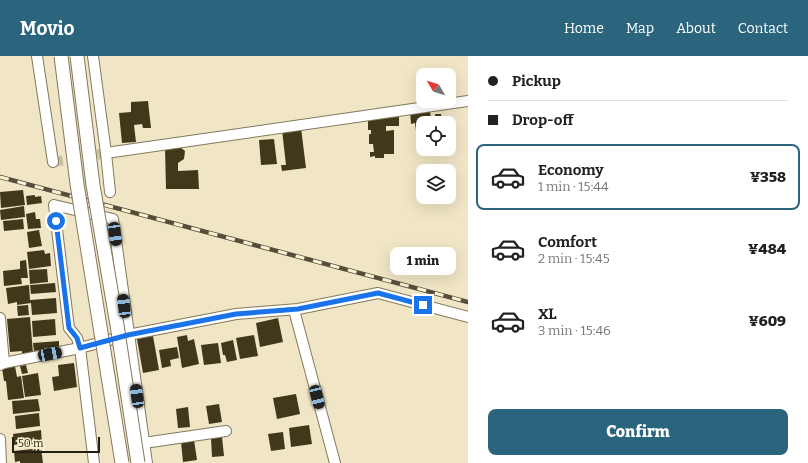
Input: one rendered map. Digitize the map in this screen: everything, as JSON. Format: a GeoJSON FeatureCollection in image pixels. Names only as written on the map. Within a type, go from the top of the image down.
{"type":"FeatureCollection","features":[{"type":"Feature","properties":{"kind":"street"},"geometry":{"type":"LineString","coordinates":[[37,56],[52,162]]}},
{"type":"Feature","properties":{"kind":"street"},"geometry":{"type":"LineString","coordinates":[[61,56],[77,184],[122,463]]}},
{"type":"Feature","properties":{"kind":"street"},"geometry":{"type":"LineString","coordinates":[[77,56],[93,185],[117,325],[138,463]]}},
{"type":"Feature","properties":{"kind":"street"},"geometry":{"type":"LineString","coordinates":[[93,56],[110,192]]}},
{"type":"Feature","properties":{"kind":"street"},"geometry":{"type":"LineString","coordinates":[[106,153],[468,100]]}},
{"type":"Feature","properties":{"kind":"street"},"geometry":{"type":"LineString","coordinates":[[94,463],[80,348],[77,338],[69,328],[54,205],[113,219],[147,463]]}},
{"type":"Feature","properties":{"kind":"street"},"geometry":{"type":"LineString","coordinates":[[0,318],[2,364],[80,348],[128,335],[236,314],[294,310],[378,293],[468,317]]}},
{"type":"Feature","properties":{"kind":"street"},"geometry":{"type":"LineString","coordinates":[[294,310],[335,463]]}},
{"type":"Feature","properties":{"kind":"street"},"geometry":{"type":"LineString","coordinates":[[144,443],[226,430]]}},
{"type":"Feature","properties":{"kind":"street"},"geometry":{"type":"LineString","coordinates":[[0,439],[1,463]]}},
{"type":"Feature","properties":{"kind":"building"},"geometry":{"type":"Polygon","coordinates":[[[148,101],[151,128],[143,128],[142,124],[134,125],[136,142],[122,143],[119,113],[131,112],[131,102],[148,101]]]}},
{"type":"Feature","properties":{"kind":"building"},"geometry":{"type":"Polygon","coordinates":[[[430,109],[430,116],[416,116],[416,131],[415,123],[411,124],[410,111],[430,109]]]}},
{"type":"Feature","properties":{"kind":"building"},"geometry":{"type":"Polygon","coordinates":[[[435,114],[441,114],[441,116],[435,116],[435,114]]]}},
{"type":"Feature","properties":{"kind":"building"},"geometry":{"type":"Polygon","coordinates":[[[399,117],[399,126],[386,126],[386,131],[394,130],[394,154],[384,154],[384,158],[375,158],[375,156],[370,157],[370,152],[374,152],[373,144],[369,144],[369,134],[371,134],[371,130],[368,130],[368,118],[399,117]]]}},
{"type":"Feature","properties":{"kind":"building"},"geometry":{"type":"Polygon","coordinates":[[[301,128],[306,168],[282,171],[281,165],[286,165],[282,130],[301,128]]]}},
{"type":"Feature","properties":{"kind":"building"},"geometry":{"type":"Polygon","coordinates":[[[274,139],[277,164],[261,165],[259,140],[274,139]]]}},
{"type":"Feature","properties":{"kind":"building"},"geometry":{"type":"Polygon","coordinates":[[[180,147],[185,151],[184,159],[178,163],[178,171],[198,170],[199,189],[166,189],[165,148],[180,147]]]}},
{"type":"Feature","properties":{"kind":"building"},"geometry":{"type":"Polygon","coordinates":[[[23,190],[25,205],[1,208],[0,192],[23,190]]]}},
{"type":"Feature","properties":{"kind":"building"},"geometry":{"type":"Polygon","coordinates":[[[35,195],[35,197],[41,196],[42,203],[27,205],[26,196],[35,195]]]}},
{"type":"Feature","properties":{"kind":"building"},"geometry":{"type":"Polygon","coordinates":[[[24,206],[25,217],[1,220],[0,210],[24,206]]]}},
{"type":"Feature","properties":{"kind":"building"},"geometry":{"type":"Polygon","coordinates":[[[35,212],[36,219],[40,219],[41,228],[28,229],[26,214],[35,212]]]}},
{"type":"Feature","properties":{"kind":"building"},"geometry":{"type":"Polygon","coordinates":[[[23,219],[24,229],[4,231],[3,221],[23,219]]]}},
{"type":"Feature","properties":{"kind":"building"},"geometry":{"type":"Polygon","coordinates":[[[39,230],[42,246],[29,248],[27,232],[39,230]]]}},
{"type":"Feature","properties":{"kind":"building"},"geometry":{"type":"Polygon","coordinates":[[[44,250],[45,254],[50,253],[51,266],[29,269],[27,252],[44,250]]]}},
{"type":"Feature","properties":{"kind":"building"},"geometry":{"type":"Polygon","coordinates":[[[26,260],[28,278],[21,278],[22,284],[4,286],[3,271],[20,269],[20,261],[26,260]]]}},
{"type":"Feature","properties":{"kind":"building"},"geometry":{"type":"Polygon","coordinates":[[[47,269],[48,282],[30,284],[29,270],[47,269]]]}},
{"type":"Feature","properties":{"kind":"building"},"geometry":{"type":"Polygon","coordinates":[[[55,283],[56,292],[31,294],[30,285],[55,283]]]}},
{"type":"Feature","properties":{"kind":"building"},"geometry":{"type":"Polygon","coordinates":[[[29,285],[30,300],[56,298],[57,313],[32,315],[31,303],[17,305],[17,302],[8,304],[6,288],[29,285]]]}},
{"type":"Feature","properties":{"kind":"building"},"geometry":{"type":"Polygon","coordinates":[[[28,305],[29,315],[18,316],[17,306],[28,305]]]}},
{"type":"Feature","properties":{"kind":"building"},"geometry":{"type":"Polygon","coordinates":[[[30,317],[33,353],[22,354],[22,351],[10,352],[7,319],[30,317]]]}},
{"type":"Feature","properties":{"kind":"building"},"geometry":{"type":"Polygon","coordinates":[[[278,318],[283,342],[260,347],[256,323],[278,318]]]}},
{"type":"Feature","properties":{"kind":"building"},"geometry":{"type":"Polygon","coordinates":[[[55,319],[56,335],[33,337],[32,321],[55,319]]]}},
{"type":"Feature","properties":{"kind":"building"},"geometry":{"type":"Polygon","coordinates":[[[187,335],[188,341],[194,339],[199,364],[182,368],[177,337],[187,335]]]}},
{"type":"Feature","properties":{"kind":"building"},"geometry":{"type":"Polygon","coordinates":[[[254,335],[258,356],[240,359],[236,338],[254,335]]]}},
{"type":"Feature","properties":{"kind":"building"},"geometry":{"type":"Polygon","coordinates":[[[153,336],[159,370],[143,373],[137,339],[153,336]]]}},
{"type":"Feature","properties":{"kind":"building"},"geometry":{"type":"Polygon","coordinates":[[[233,340],[237,360],[227,362],[225,355],[223,355],[221,343],[233,340]]]}},
{"type":"Feature","properties":{"kind":"building"},"geometry":{"type":"Polygon","coordinates":[[[59,341],[59,347],[44,348],[44,350],[34,351],[33,343],[59,341]]]}},
{"type":"Feature","properties":{"kind":"building"},"geometry":{"type":"Polygon","coordinates":[[[218,343],[221,363],[204,365],[201,345],[218,343]]]}},
{"type":"Feature","properties":{"kind":"building"},"geometry":{"type":"Polygon","coordinates":[[[177,347],[179,358],[170,360],[171,366],[162,368],[159,350],[177,347]]]}},
{"type":"Feature","properties":{"kind":"building"},"geometry":{"type":"Polygon","coordinates":[[[74,363],[77,387],[54,391],[52,377],[59,376],[58,365],[74,363]]]}},
{"type":"Feature","properties":{"kind":"building"},"geometry":{"type":"Polygon","coordinates":[[[26,365],[28,373],[22,374],[20,366],[26,365]]]}},
{"type":"Feature","properties":{"kind":"building"},"geometry":{"type":"Polygon","coordinates":[[[15,366],[17,377],[21,376],[24,398],[8,400],[6,381],[4,381],[2,368],[15,366]]]}},
{"type":"Feature","properties":{"kind":"building"},"geometry":{"type":"Polygon","coordinates":[[[38,373],[41,395],[25,397],[22,376],[38,373]]]}},
{"type":"Feature","properties":{"kind":"building"},"geometry":{"type":"Polygon","coordinates":[[[296,394],[300,414],[277,419],[273,398],[296,394]]]}},
{"type":"Feature","properties":{"kind":"building"},"geometry":{"type":"Polygon","coordinates":[[[38,399],[40,411],[13,414],[12,401],[38,399]]]}},
{"type":"Feature","properties":{"kind":"building"},"geometry":{"type":"Polygon","coordinates":[[[219,404],[222,422],[209,424],[206,406],[219,404]]]}},
{"type":"Feature","properties":{"kind":"building"},"geometry":{"type":"Polygon","coordinates":[[[188,407],[190,427],[178,428],[176,409],[188,407]]]}},
{"type":"Feature","properties":{"kind":"building"},"geometry":{"type":"Polygon","coordinates":[[[39,413],[40,426],[16,429],[15,416],[39,413]]]}},
{"type":"Feature","properties":{"kind":"building"},"geometry":{"type":"Polygon","coordinates":[[[309,425],[312,444],[291,447],[289,428],[309,425]]]}},
{"type":"Feature","properties":{"kind":"building"},"geometry":{"type":"Polygon","coordinates":[[[41,430],[42,443],[26,445],[25,443],[14,445],[13,434],[41,430]]]}},
{"type":"Feature","properties":{"kind":"building"},"geometry":{"type":"Polygon","coordinates":[[[283,432],[285,449],[271,451],[268,434],[283,432]]]}},
{"type":"Feature","properties":{"kind":"building"},"geometry":{"type":"Polygon","coordinates":[[[222,437],[224,456],[212,457],[211,438],[222,437]]]}},
{"type":"Feature","properties":{"kind":"building"},"geometry":{"type":"Polygon","coordinates":[[[194,440],[197,460],[183,462],[181,442],[194,440]]]}},
{"type":"Feature","properties":{"kind":"building"},"geometry":{"type":"Polygon","coordinates":[[[41,448],[43,463],[15,462],[14,451],[41,448]]]}},
{"type":"Feature","properties":{"kind":"tunnel"},"geometry":{"type":"LineString","coordinates":[[53,162],[106,153]]}},
{"type":"Feature","properties":{"kind":"railway"},"geometry":{"type":"LineString","coordinates":[[0,177],[468,302]]}},
{"type":"Feature","properties":{"kind":"route"},"geometry":{"type":"LineString","coordinates":[[56,221],[69,328],[77,338],[80,348],[128,335],[236,314],[298,309],[378,293],[423,305]]}}]}
